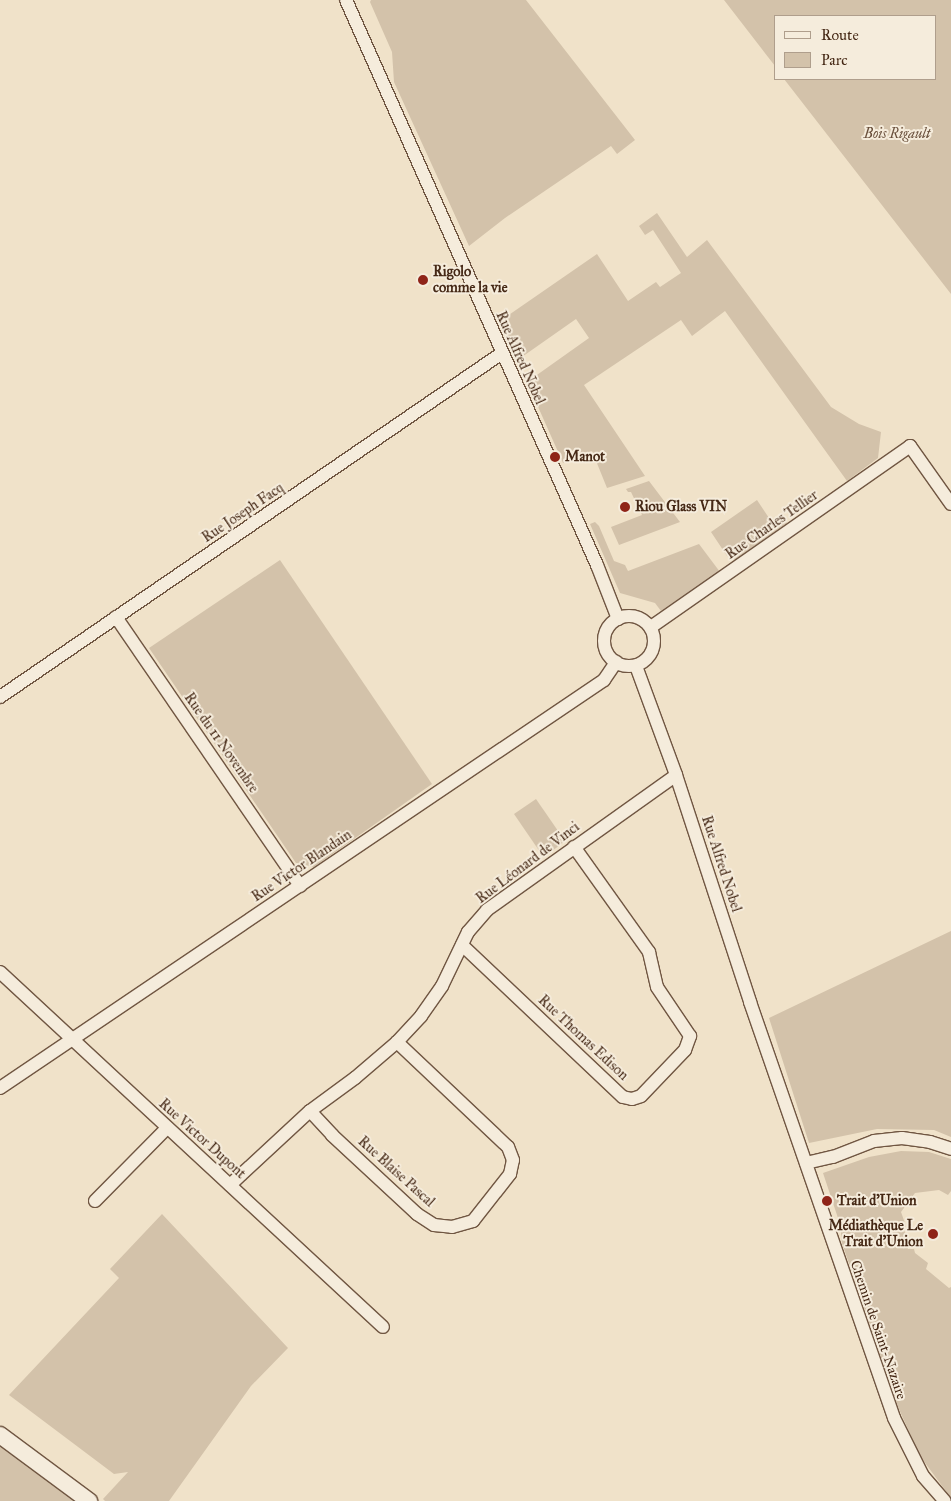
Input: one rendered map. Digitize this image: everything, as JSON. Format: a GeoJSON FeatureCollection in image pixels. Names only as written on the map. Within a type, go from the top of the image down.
{"type":"FeatureCollection","features":[{"type":"Feature","properties":{"kind":"street","name":"Rue Alfred Nobel"},"geometry":{"type":"LineString","coordinates":[[346,0],[597,565],[618,618]]}},
{"type":"Feature","properties":{"kind":"street","name":"Rue Joseph Facq"},"geometry":{"type":"LineString","coordinates":[[0,697],[502,353]]}},
{"type":"Feature","properties":{"kind":"street","name":"Rue Charles Tellier"},"geometry":{"type":"LineString","coordinates":[[651,627],[910,446],[951,504]]}},
{"type":"Feature","properties":{"kind":"street"},"geometry":{"type":"LineString","coordinates":[[632,616],[640,618],[651,627],[654,646],[651,655],[644,662],[636,666],[622,665],[610,657],[604,644],[607,629],[618,618],[632,616]]}},
{"type":"Feature","properties":{"kind":"street","name":"Rue du 11 Novembre"},"geometry":{"type":"LineString","coordinates":[[116,617],[300,886]]}},
{"type":"Feature","properties":{"kind":"street","name":"Rue Victor Blandain"},"geometry":{"type":"LineString","coordinates":[[0,1088],[71,1038],[300,886],[604,680],[616,662]]}},
{"type":"Feature","properties":{"kind":"street","name":"Rue Alfred Nobel"},"geometry":{"type":"LineString","coordinates":[[636,666],[676,775],[774,1073]]}},
{"type":"Feature","properties":{"kind":"street","name":"Rue Léonard de Vinci"},"geometry":{"type":"LineString","coordinates":[[230,1185],[310,1111],[355,1078],[397,1042],[420,1016],[442,986],[468,932],[487,910],[676,775]]}},
{"type":"Feature","properties":{"kind":"street","name":"Rue Thomas Edison"},"geometry":{"type":"LineString","coordinates":[[462,945],[623,1097],[632,1099],[641,1096],[685,1050],[689,1043],[686,1028],[657,987],[649,952],[574,848]]}},
{"type":"Feature","properties":{"kind":"street","name":"Rue Victor Dupont"},"geometry":{"type":"LineString","coordinates":[[0,972],[383,1327]]}},
{"type":"Feature","properties":{"kind":"street","name":"Rue Blaise Pascal"},"geometry":{"type":"LineString","coordinates":[[310,1111],[417,1214],[434,1225],[452,1227],[473,1222],[510,1174],[512,1160],[508,1147],[397,1042]]}},
{"type":"Feature","properties":{"kind":"street","name":"Chemin de Saint-Nazaire"},"geometry":{"type":"LineString","coordinates":[[774,1073],[894,1418],[923,1476],[945,1501]]}},
{"type":"Feature","properties":{"kind":"street"},"geometry":{"type":"LineString","coordinates":[[95,1201],[167,1128]]}},
{"type":"Feature","properties":{"kind":"street"},"geometry":{"type":"LineString","coordinates":[[806,1163],[833,1157],[874,1141],[902,1138],[930,1142],[951,1149]]}},
{"type":"Feature","properties":{"kind":"street"},"geometry":{"type":"LineString","coordinates":[[0,1435],[88,1501]]}},
{"type":"Feature","properties":{"kind":"green space"},"geometry":{"type":"Polygon","coordinates":[[[371,0],[526,0],[635,140],[617,154],[611,146],[505,218],[469,246],[394,82],[392,52],[370,2],[371,0]]]}},
{"type":"Feature","properties":{"kind":"green space","name":"Bois Rigault"},"geometry":{"type":"Polygon","coordinates":[[[724,0],[951,0],[951,294],[785,80],[936,80],[936,15],[774,15],[774,65],[724,0]]]}},
{"type":"Feature","properties":{"kind":"green space"},"geometry":{"type":"Polygon","coordinates":[[[657,213],[687,257],[707,240],[831,407],[859,424],[881,432],[878,458],[847,481],[725,311],[692,336],[681,320],[584,385],[645,476],[607,488],[592,451],[563,463],[527,382],[589,338],[576,319],[519,359],[501,324],[506,317],[597,254],[628,301],[656,282],[660,287],[681,273],[653,230],[645,235],[639,226],[657,213]]]}},
{"type":"Feature","properties":{"kind":"green space"},"geometry":{"type":"Polygon","coordinates":[[[649,481],[680,522],[619,545],[611,527],[642,515],[631,492],[628,492],[626,489],[649,481]]]}},
{"type":"Feature","properties":{"kind":"green space"},"geometry":{"type":"Polygon","coordinates":[[[757,500],[773,524],[782,517],[787,523],[735,560],[727,556],[711,532],[757,500]]]}},
{"type":"Feature","properties":{"kind":"green space"},"geometry":{"type":"Polygon","coordinates":[[[595,522],[599,526],[614,561],[625,565],[628,571],[699,544],[720,572],[661,611],[655,603],[620,593],[590,524],[595,522]]]}},
{"type":"Feature","properties":{"kind":"green space"},"geometry":{"type":"Polygon","coordinates":[[[280,560],[432,784],[314,867],[296,863],[149,648],[280,560]]]}},
{"type":"Feature","properties":{"kind":"green space"},"geometry":{"type":"Polygon","coordinates":[[[536,799],[565,841],[547,855],[540,852],[514,814],[536,799]]]}},
{"type":"Feature","properties":{"kind":"green space"},"geometry":{"type":"Polygon","coordinates":[[[951,931],[951,1137],[934,1130],[877,1129],[809,1143],[769,1018],[951,931]]]}},
{"type":"Feature","properties":{"kind":"green space"},"geometry":{"type":"Polygon","coordinates":[[[901,1151],[929,1152],[951,1159],[951,1191],[948,1195],[939,1190],[915,1193],[901,1212],[906,1226],[904,1228],[908,1249],[914,1249],[915,1253],[928,1263],[926,1269],[949,1288],[951,1287],[951,1498],[920,1456],[898,1407],[842,1243],[840,1224],[823,1173],[869,1157],[901,1151]]]}},
{"type":"Feature","properties":{"kind":"green space"},"geometry":{"type":"Polygon","coordinates":[[[162,1214],[288,1348],[251,1386],[169,1501],[105,1501],[103,1499],[128,1472],[114,1474],[9,1395],[119,1278],[110,1269],[162,1214]]]}},
{"type":"Feature","properties":{"kind":"green space"},"geometry":{"type":"Polygon","coordinates":[[[0,1442],[79,1501],[0,1501],[0,1442]]]}},
{"type":"Feature","properties":{"kind":"place","name":"Rigolo comme la vie"},"geometry":{"type":"Point","coordinates":[423,280]}},
{"type":"Feature","properties":{"kind":"place","name":"Manot"},"geometry":{"type":"Point","coordinates":[555,457]}},
{"type":"Feature","properties":{"kind":"place","name":"Riou Glass VIN"},"geometry":{"type":"Point","coordinates":[625,507]}},
{"type":"Feature","properties":{"kind":"place","name":"Trait d'Union"},"geometry":{"type":"Point","coordinates":[827,1201]}},
{"type":"Feature","properties":{"kind":"place","name":"Médiathèque Le Trait d'Union"},"geometry":{"type":"Point","coordinates":[933,1234]}}]}
